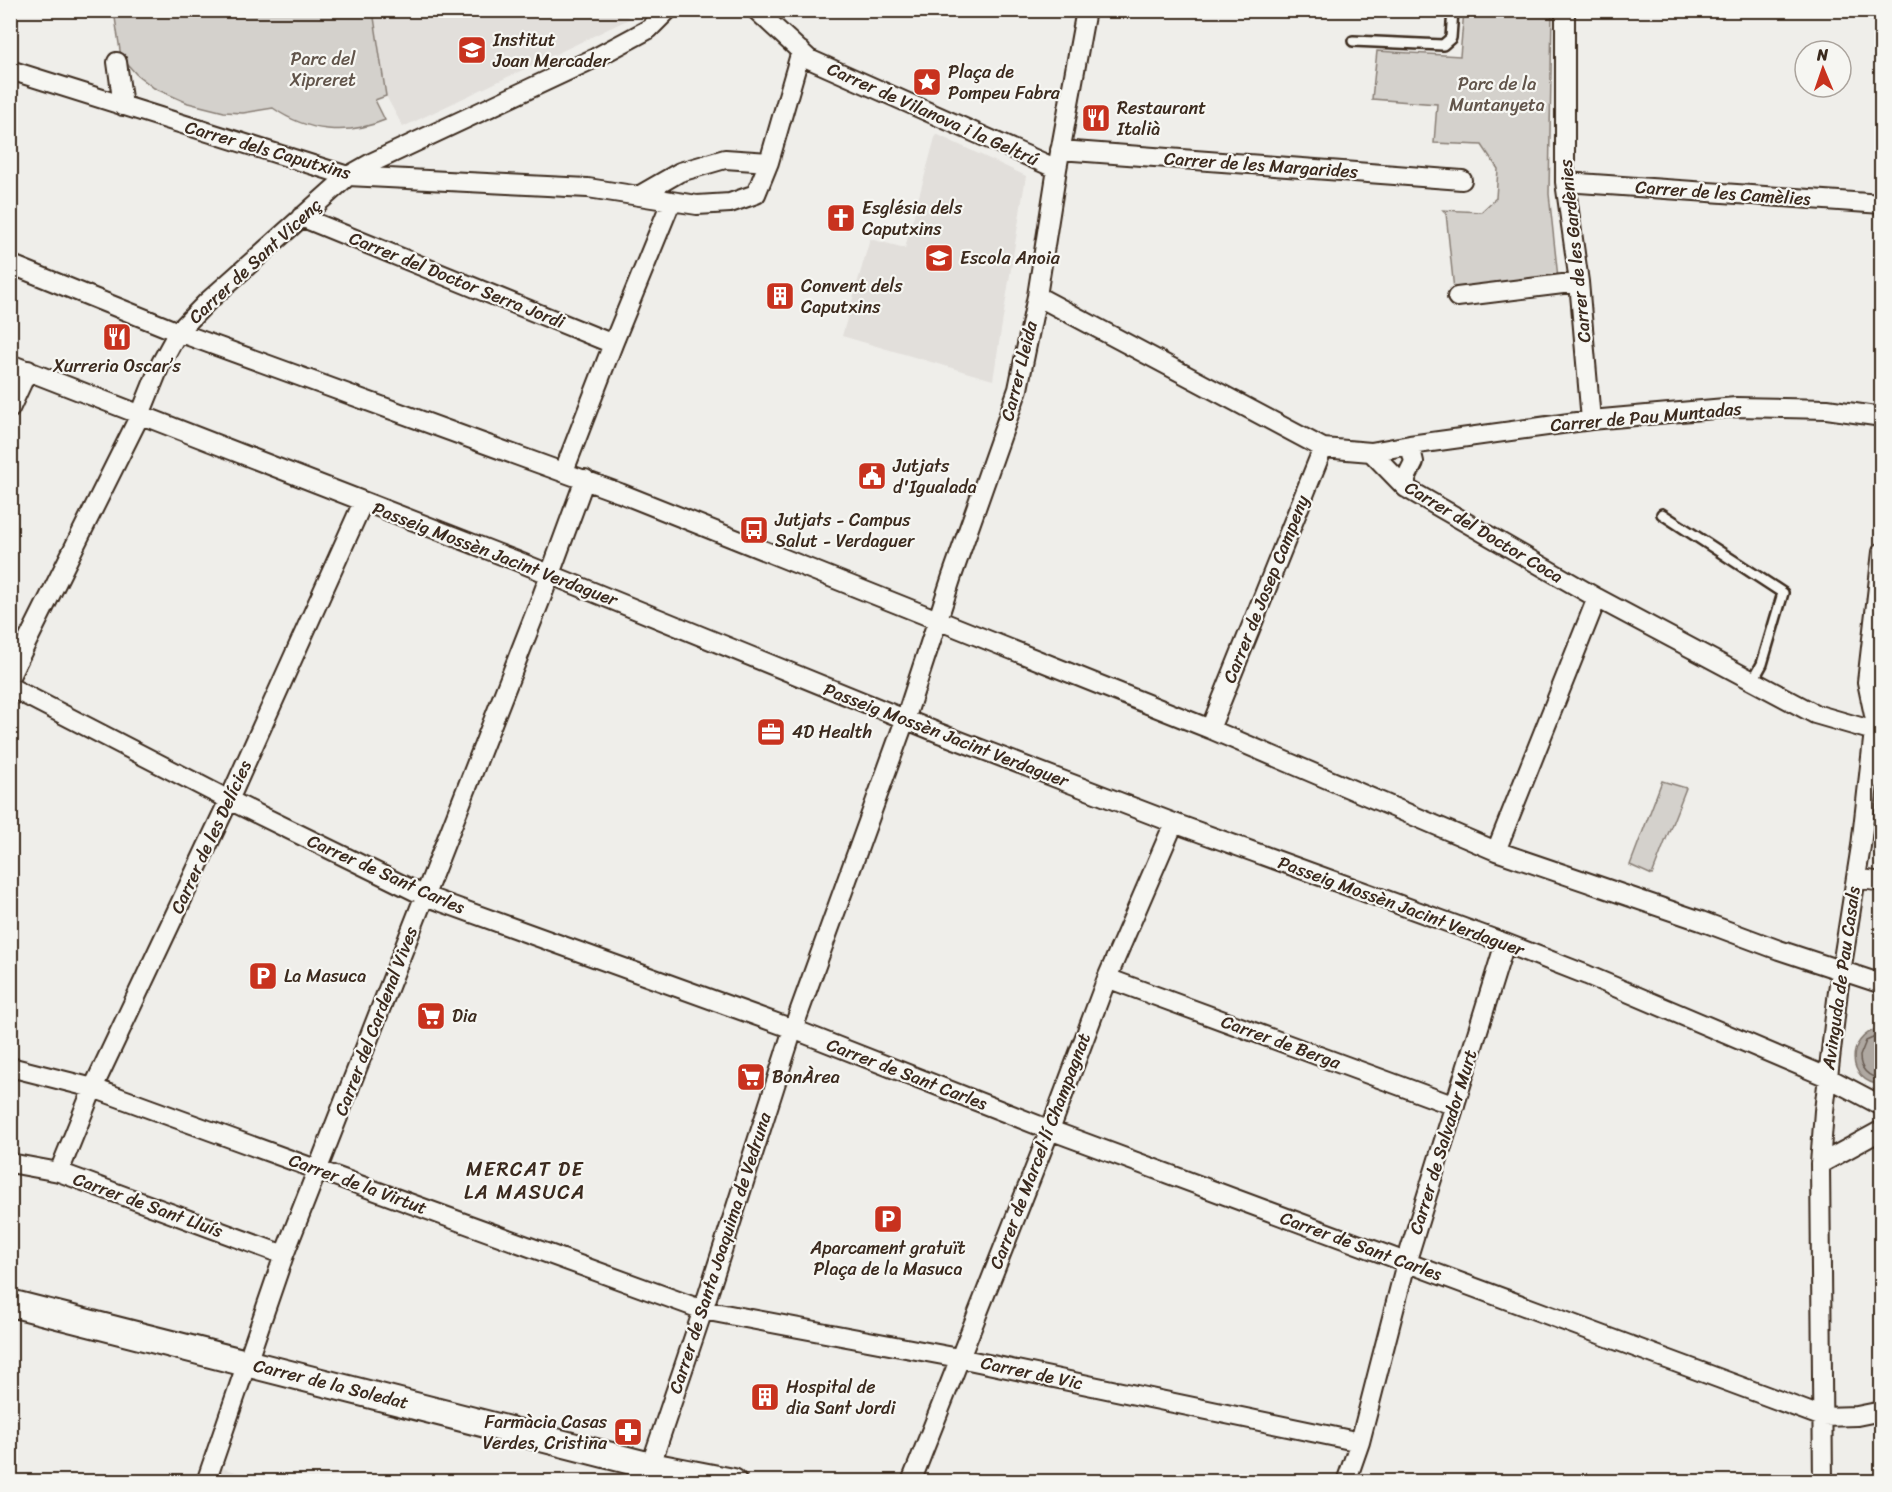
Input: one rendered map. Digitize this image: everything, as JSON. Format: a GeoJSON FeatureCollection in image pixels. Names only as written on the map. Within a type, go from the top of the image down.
{"type":"FeatureCollection","features":[{"type":"Feature","properties":{"kind":"street","name":"Carrer de Sant Vicenç"},"geometry":{"type":"LineString","coordinates":[[10,676],[140,416],[161,363],[178,332],[207,302],[348,176],[595,58],[649,29],[668,10]]}},
{"type":"Feature","properties":{"kind":"street","name":"Carrer de Vilanova i la Geltrú"},"geometry":{"type":"LineString","coordinates":[[756,10],[809,59],[1057,169]]}},
{"type":"Feature","properties":{"kind":"street","name":"Carrer Lleida"},"geometry":{"type":"LineString","coordinates":[[904,720],[1018,389],[1037,296],[1060,150],[1086,10]]}},
{"type":"Feature","properties":{"kind":"street","name":"Carrer de les Gardènies"},"geometry":{"type":"LineString","coordinates":[[1565,10],[1565,182],[1579,282],[1591,420]]}},
{"type":"Feature","properties":{"kind":"street","name":"Carrer dels Caputxins"},"geometry":{"type":"LineString","coordinates":[[10,70],[348,176],[588,188],[697,205],[730,203],[756,194],[770,162],[801,51]]}},
{"type":"Feature","properties":{"kind":"street"},"geometry":{"type":"LineString","coordinates":[[117,62],[123,106]]}},
{"type":"Feature","properties":{"kind":"street","name":"Carrer de les Margarides"},"geometry":{"type":"LineString","coordinates":[[1060,150],[1462,180]]}},
{"type":"Feature","properties":{"kind":"street"},"geometry":{"type":"LineString","coordinates":[[640,195],[681,172],[725,159],[770,162]]}},
{"type":"Feature","properties":{"kind":"street","name":"Carrer de les Camèlies"},"geometry":{"type":"LineString","coordinates":[[1565,182],[1881,204]]}},
{"type":"Feature","properties":{"kind":"street"},"geometry":{"type":"LineString","coordinates":[[564,471],[671,202]]}},
{"type":"Feature","properties":{"kind":"street","name":"Carrer del Doctor Serra Jordi"},"geometry":{"type":"LineString","coordinates":[[301,217],[613,344]]}},
{"type":"Feature","properties":{"kind":"street"},"geometry":{"type":"LineString","coordinates":[[10,264],[178,332],[585,479],[1210,729],[1496,851],[1881,984]]}},
{"type":"Feature","properties":{"kind":"street"},"geometry":{"type":"LineString","coordinates":[[1457,297],[1579,282]]}},
{"type":"Feature","properties":{"kind":"street"},"geometry":{"type":"LineString","coordinates":[[1037,296],[1323,448],[1371,452]]}},
{"type":"Feature","properties":{"kind":"street","name":"Passeig Mossèn Jacint Verdaguer"},"geometry":{"type":"LineString","coordinates":[[10,364],[550,575],[904,720],[1174,823],[1587,975],[1827,1077],[1881,1106]]}},
{"type":"Feature","properties":{"kind":"street"},"geometry":{"type":"LineString","coordinates":[[10,409],[28,370]]}},
{"type":"Feature","properties":{"kind":"street","name":"Carrer de Pau Muntadas"},"geometry":{"type":"LineString","coordinates":[[1371,452],[1591,420],[1736,407],[1827,409],[1881,417]]}},
{"type":"Feature","properties":{"kind":"street"},"geometry":{"type":"LineString","coordinates":[[1406,488],[1406,478],[1414,462],[1410,445]]}},
{"type":"Feature","properties":{"kind":"street","name":"Carrer de Josep Campeny"},"geometry":{"type":"LineString","coordinates":[[1210,729],[1323,448]]}},
{"type":"Feature","properties":{"kind":"street","name":"Carrer del Doctor Coca"},"geometry":{"type":"LineString","coordinates":[[1371,452],[1406,488],[1597,598],[1815,714],[1875,726]]}},
{"type":"Feature","properties":{"kind":"street","name":"Carrer del Cardenal Vives"},"geometry":{"type":"LineString","coordinates":[[206,1482],[284,1255],[550,575],[585,479]]}},
{"type":"Feature","properties":{"kind":"street","name":"Carrer de les Delícies"},"geometry":{"type":"LineString","coordinates":[[60,1172],[93,1088],[229,800],[363,502]]}},
{"type":"Feature","properties":{"kind":"street","name":"Avinguda de Pau Casals"},"geometry":{"type":"LineString","coordinates":[[1875,726],[1867,682],[1881,552]]}},
{"type":"Feature","properties":{"kind":"street"},"geometry":{"type":"LineString","coordinates":[[1496,851],[1597,598]]}},
{"type":"Feature","properties":{"kind":"street","name":"Carrer de Sant Carles"},"geometry":{"type":"LineString","coordinates":[[10,687],[229,800],[425,896],[793,1029],[1050,1131],[1823,1417]]}},
{"type":"Feature","properties":{"kind":"street","name":"Avinguda de Pau Casals"},"geometry":{"type":"LineString","coordinates":[[1823,1482],[1821,1164],[1827,1077],[1875,726],[1881,701]]}},
{"type":"Feature","properties":{"kind":"street","name":"Carrer de Santa Joaquima de Vedruna"},"geometry":{"type":"LineString","coordinates":[[648,1474],[793,1029],[904,720]]}},
{"type":"Feature","properties":{"kind":"street","name":"Carrer de Marcel·lí Champagnat"},"geometry":{"type":"LineString","coordinates":[[911,1482],[1050,1131],[1107,978],[1174,823]]}},
{"type":"Feature","properties":{"kind":"street"},"geometry":{"type":"LineString","coordinates":[[1856,878],[1881,882]]}},
{"type":"Feature","properties":{"kind":"street","name":"Carrer de Salvador Murt"},"geometry":{"type":"LineString","coordinates":[[1346,1482],[1360,1442],[1406,1263],[1505,943]]}},
{"type":"Feature","properties":{"kind":"street","name":"Carrer de Berga"},"geometry":{"type":"LineString","coordinates":[[1107,978],[1455,1106]]}},
{"type":"Feature","properties":{"kind":"street","name":"Carrer de la Virtut"},"geometry":{"type":"LineString","coordinates":[[10,1067],[93,1088],[703,1310]]}},
{"type":"Feature","properties":{"kind":"street"},"geometry":{"type":"LineString","coordinates":[[1821,1164],[1881,1130]]}},
{"type":"Feature","properties":{"kind":"street","name":"Carrer de Sant Lluís"},"geometry":{"type":"LineString","coordinates":[[10,1163],[60,1172],[284,1255]]}},
{"type":"Feature","properties":{"kind":"street","name":"Carrer de la Soledat"},"geometry":{"type":"LineString","coordinates":[[10,1304],[246,1362],[648,1474],[733,1482]]}},
{"type":"Feature","properties":{"kind":"street","name":"Carrer de Vic"},"geometry":{"type":"LineString","coordinates":[[703,1310],[959,1358],[1360,1442]]}},
{"type":"Feature","properties":{"kind":"street"},"geometry":{"type":"LineString","coordinates":[[1823,1417],[1857,1416],[1881,1411]]}},
{"type":"Feature","properties":{"kind":"lane"},"geometry":{"type":"LineString","coordinates":[[1353,41],[1443,45],[1451,38],[1454,10]]}},
{"type":"Feature","properties":{"kind":"lane"},"geometry":{"type":"LineString","coordinates":[[1662,514],[1783,593],[1762,664],[1753,680]]}},
{"type":"Feature","properties":{"kind":"shaded area","name":"Institut Joan Mercader"},"geometry":{"type":"Polygon","coordinates":[[[625,10],[629,19],[403,127],[386,96],[373,11],[625,10]]]}},
{"type":"Feature","properties":{"kind":"shaded area","name":"Escola Anoia"},"geometry":{"type":"Polygon","coordinates":[[[936,134],[1026,176],[993,380],[842,336],[870,239],[905,248],[936,134]]]}},
{"type":"Feature","properties":{"kind":"shaded area"},"geometry":{"type":"Polygon","coordinates":[[[207,1464],[268,1481],[201,1482],[207,1464]]]}},
{"type":"Feature","properties":{"kind":"green space","name":"Parc del Xipreret"},"geometry":{"type":"Polygon","coordinates":[[[114,11],[373,11],[386,96],[375,100],[385,120],[356,128],[328,129],[313,127],[273,108],[243,113],[224,112],[188,103],[154,88],[136,74],[121,57],[114,11]]]}},
{"type":"Feature","properties":{"kind":"green space","name":"Parc de la Muntanyeta"},"geometry":{"type":"Polygon","coordinates":[[[1464,11],[1552,11],[1549,194],[1558,278],[1454,290],[1446,213],[1443,210],[1481,212],[1496,198],[1498,169],[1482,145],[1434,143],[1437,104],[1372,99],[1377,51],[1460,56],[1464,11]]]}},
{"type":"Feature","properties":{"kind":"green space"},"geometry":{"type":"Polygon","coordinates":[[[1662,781],[1686,788],[1652,875],[1630,865],[1662,781]]]}},
{"type":"Feature","properties":{"kind":"water"},"geometry":{"type":"Polygon","coordinates":[[[1882,1028],[1881,1085],[1869,1082],[1861,1076],[1854,1059],[1855,1049],[1860,1041],[1868,1033],[1882,1028]]]}},
{"type":"Feature","properties":{"kind":"place","name":"Institut Joan Mercader"},"geometry":{"type":"Point","coordinates":[472,50]}},
{"type":"Feature","properties":{"kind":"place","name":"Plaça de Pompeu Fabra"},"geometry":{"type":"Point","coordinates":[927,82]}},
{"type":"Feature","properties":{"kind":"place","name":"Restaurant Italià"},"geometry":{"type":"Point","coordinates":[1096,118]}},
{"type":"Feature","properties":{"kind":"place","name":"Església dels Caputxins"},"geometry":{"type":"Point","coordinates":[841,218]}},
{"type":"Feature","properties":{"kind":"place","name":"Escola Anoia"},"geometry":{"type":"Point","coordinates":[939,258]}},
{"type":"Feature","properties":{"kind":"place","name":"Convent dels Caputxins"},"geometry":{"type":"Point","coordinates":[780,296]}},
{"type":"Feature","properties":{"kind":"place","name":"Xurreria Oscar’s"},"geometry":{"type":"Point","coordinates":[117,337]}},
{"type":"Feature","properties":{"kind":"place","name":"Jutjats d'Igualada"},"geometry":{"type":"Point","coordinates":[872,476]}},
{"type":"Feature","properties":{"kind":"place","name":"Jutjats - Campus Salut - Verdaguer"},"geometry":{"type":"Point","coordinates":[754,530]}},
{"type":"Feature","properties":{"kind":"place","name":"4D Health"},"geometry":{"type":"Point","coordinates":[771,732]}},
{"type":"Feature","properties":{"kind":"place","name":"La Masuca"},"geometry":{"type":"Point","coordinates":[263,976]}},
{"type":"Feature","properties":{"kind":"place","name":"Dia"},"geometry":{"type":"Point","coordinates":[431,1016]}},
{"type":"Feature","properties":{"kind":"place","name":"BonÀrea"},"geometry":{"type":"Point","coordinates":[751,1077]}},
{"type":"Feature","properties":{"kind":"place","name":"Aparcament gratuït Plaça de la Masuca"},"geometry":{"type":"Point","coordinates":[888,1219]}},
{"type":"Feature","properties":{"kind":"place","name":"Hospital de dia Sant Jordi"},"geometry":{"type":"Point","coordinates":[765,1397]}},
{"type":"Feature","properties":{"kind":"place","name":"Farmàcia Casas Verdes, Cristina"},"geometry":{"type":"Point","coordinates":[628,1432]}},
{"type":"Feature","properties":{"kind":"district","name":"MERCAT DE LA MASUCA"},"geometry":{"type":"Point","coordinates":[525,1180]}}]}
